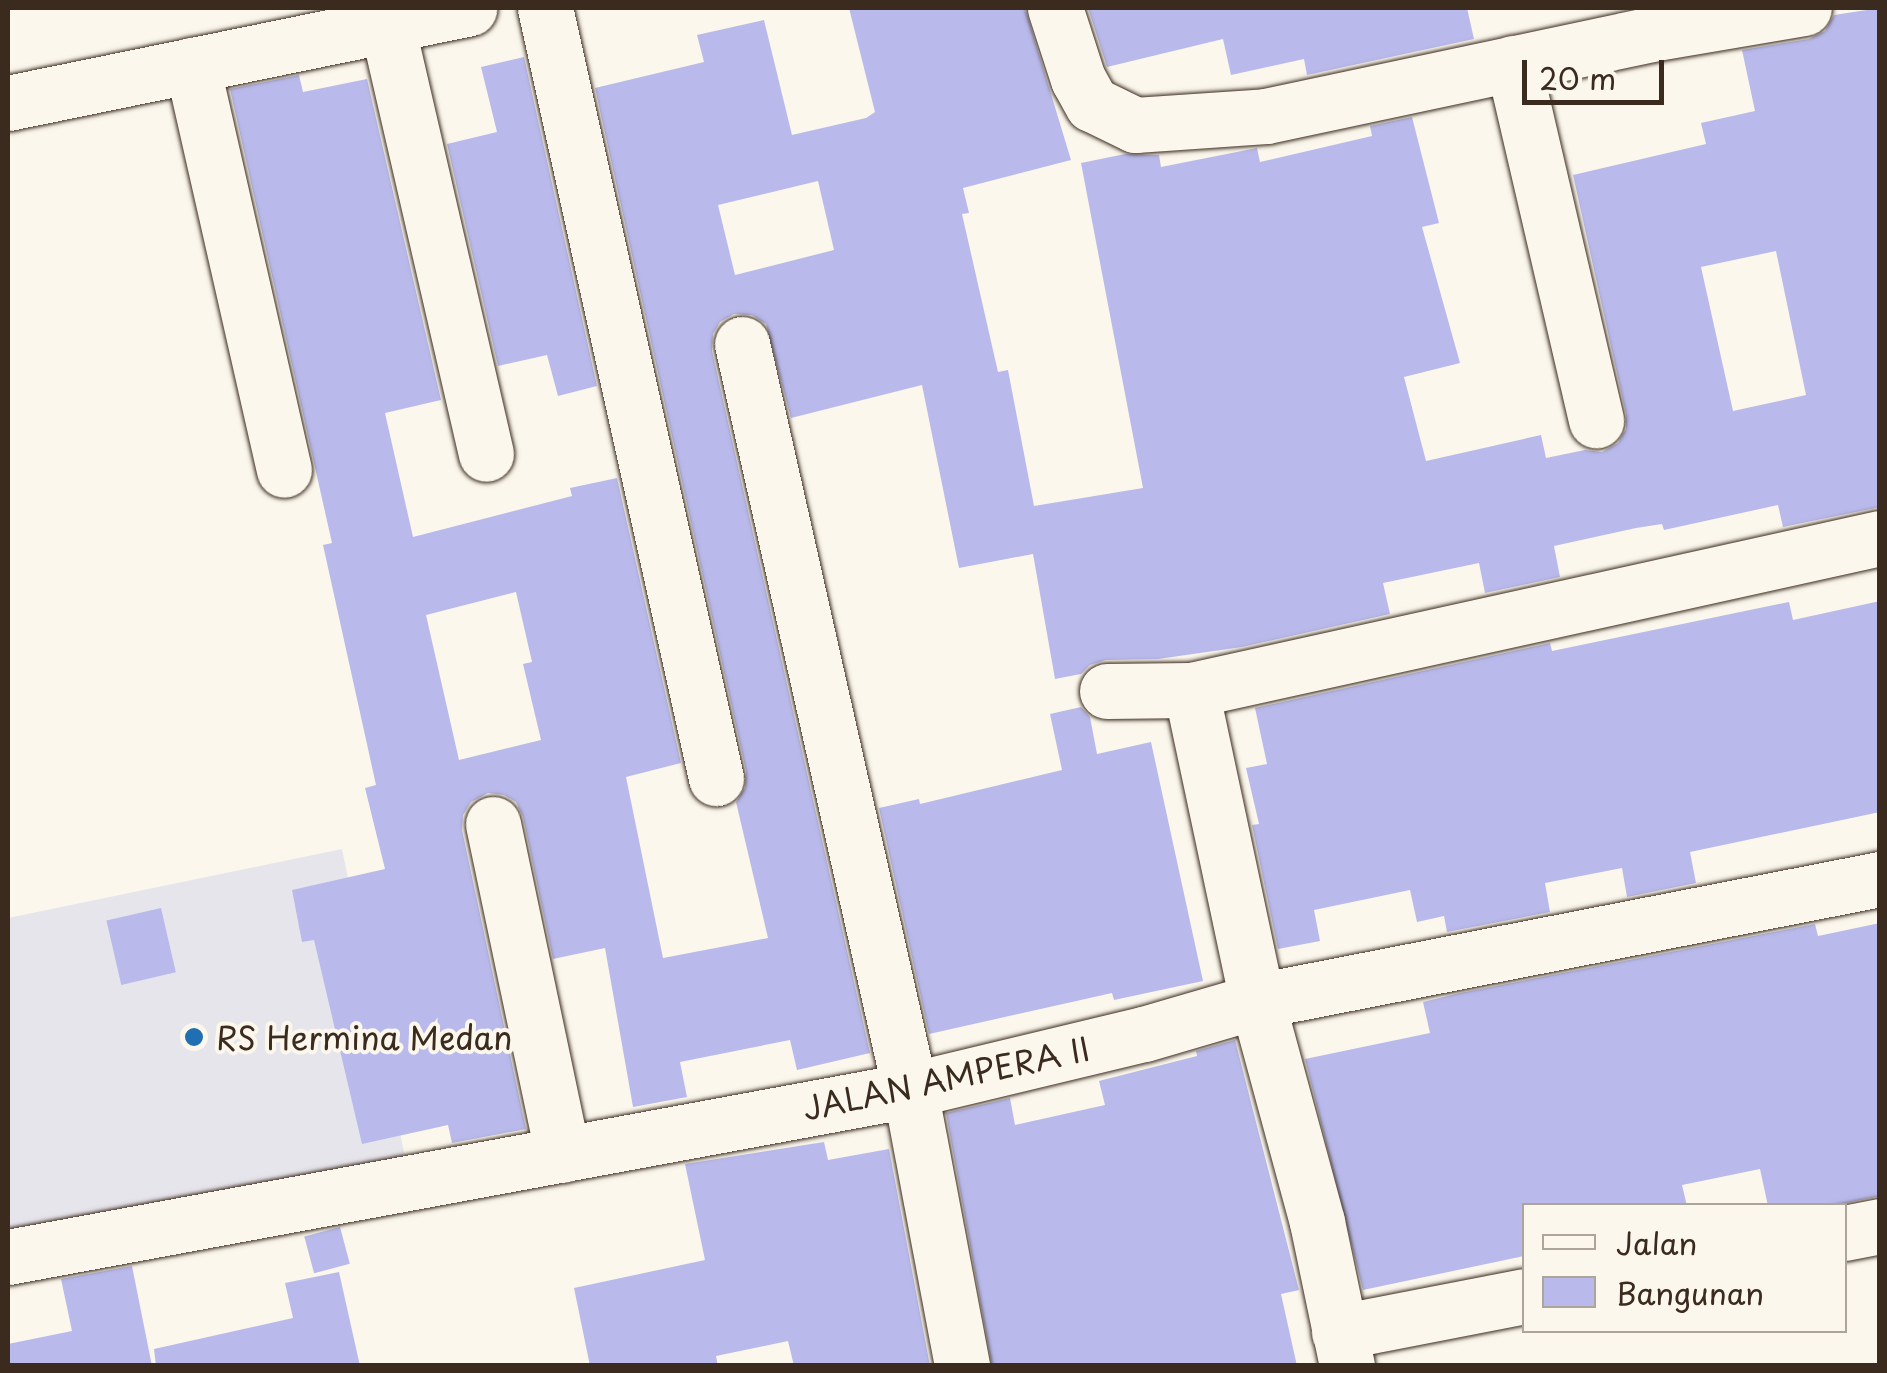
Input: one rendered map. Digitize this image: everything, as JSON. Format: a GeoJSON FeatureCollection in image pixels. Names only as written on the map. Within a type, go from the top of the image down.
{"type":"FeatureCollection","features":[{"type":"Feature","properties":{"kind":"street"},"geometry":{"type":"LineString","coordinates":[[8,103],[469,8]]}},
{"type":"Feature","properties":{"kind":"street"},"geometry":{"type":"LineString","coordinates":[[545,8],[716,778]]}},
{"type":"Feature","properties":{"kind":"street"},"geometry":{"type":"LineString","coordinates":[[1055,8],[1078,79],[1092,104],[1135,125],[1266,116],[1513,63],[1654,20],[1804,8]]}},
{"type":"Feature","properties":{"kind":"street"},"geometry":{"type":"LineString","coordinates":[[388,25],[486,454]]}},
{"type":"Feature","properties":{"kind":"street"},"geometry":{"type":"LineString","coordinates":[[1513,63],[1596,421]]}},
{"type":"Feature","properties":{"kind":"street"},"geometry":{"type":"LineString","coordinates":[[192,64],[284,470]]}},
{"type":"Feature","properties":{"kind":"street"},"geometry":{"type":"LineString","coordinates":[[742,344],[910,1090],[962,1366]]}},
{"type":"Feature","properties":{"kind":"street"},"geometry":{"type":"LineString","coordinates":[[1107,690],[1191,690],[1880,538]]}},
{"type":"Feature","properties":{"kind":"street"},"geometry":{"type":"LineString","coordinates":[[1191,690],[1257,1000],[1317,1222],[1344,1349],[1522,1297]]}},
{"type":"Feature","properties":{"kind":"street"},"geometry":{"type":"LineString","coordinates":[[493,824],[563,1155]]}},
{"type":"Feature","properties":{"kind":"street","name":"JALAN AMPERA II"},"geometry":{"type":"LineString","coordinates":[[8,1257],[910,1090],[1144,1034],[1257,1000],[1880,878]]}},
{"type":"Feature","properties":{"kind":"street"},"geometry":{"type":"LineString","coordinates":[[1847,1232],[1880,1226]]}},
{"type":"Feature","properties":{"kind":"shaded area","name":"RS Hermina Medan"},"geometry":{"type":"Polygon","coordinates":[[[342,849],[405,1157],[8,1230],[8,918],[342,849]]]}},
{"type":"Feature","properties":{"kind":"building"},"geometry":{"type":"Polygon","coordinates":[[[849,8],[1025,8],[1071,160],[963,188],[969,213],[962,214],[998,372],[1008,370],[1034,506],[1143,488],[1081,163],[1125,154],[1159,155],[1161,167],[1257,148],[1260,162],[1372,136],[1370,126],[1412,117],[1439,223],[1422,227],[1460,363],[1404,377],[1426,461],[1541,435],[1546,458],[1585,450],[1602,452],[1618,443],[1626,429],[1626,414],[1573,175],[1706,144],[1701,123],[1755,111],[1742,50],[1809,39],[1825,31],[1834,15],[1880,8],[1880,507],[1783,527],[1778,505],[1664,530],[1662,524],[1636,528],[1554,546],[1560,577],[1485,593],[1479,563],[1383,583],[1390,614],[1242,647],[1158,659],[1106,660],[1090,665],[1081,674],[1055,679],[1033,554],[959,568],[922,385],[791,418],[766,324],[752,315],[734,314],[720,322],[713,334],[712,351],[870,1053],[797,1070],[790,1040],[680,1062],[687,1097],[633,1107],[605,948],[553,959],[523,817],[516,802],[488,793],[471,802],[463,815],[462,830],[526,1129],[452,1143],[448,1125],[362,1144],[314,940],[302,942],[292,890],[385,869],[365,788],[376,785],[323,545],[332,543],[230,89],[299,75],[303,92],[367,79],[441,400],[385,413],[413,537],[572,496],[570,488],[617,478],[681,763],[626,777],[663,958],[768,938],[736,802],[745,788],[746,771],[595,88],[704,62],[697,35],[764,20],[792,135],[866,118],[875,112],[849,8]],[[818,181],[718,205],[735,275],[834,250],[818,181]],[[1776,251],[1701,267],[1733,411],[1806,395],[1776,251]],[[516,592],[426,615],[459,760],[541,740],[523,664],[532,662],[516,592]]]}},
{"type":"Feature","properties":{"kind":"building"},"geometry":{"type":"Polygon","coordinates":[[[1088,8],[1467,8],[1474,39],[1307,75],[1304,59],[1231,75],[1223,39],[1107,67],[1088,8]]]}},
{"type":"Feature","properties":{"kind":"building"},"geometry":{"type":"Polygon","coordinates":[[[524,57],[597,386],[558,396],[547,355],[498,366],[447,144],[497,132],[481,67],[524,57]]]}},
{"type":"Feature","properties":{"kind":"building"},"geometry":{"type":"Polygon","coordinates":[[[1880,601],[1880,812],[1690,852],[1696,883],[1627,897],[1622,868],[1545,883],[1550,912],[1447,932],[1444,916],[1417,922],[1410,890],[1314,910],[1320,941],[1278,949],[1252,825],[1259,824],[1246,768],[1267,764],[1255,708],[1550,643],[1552,651],[1789,602],[1793,620],[1880,601]]]}},
{"type":"Feature","properties":{"kind":"building"},"geometry":{"type":"Polygon","coordinates":[[[1081,707],[1090,717],[1097,754],[1151,742],[1203,981],[1114,1000],[1112,993],[929,1034],[879,808],[919,799],[920,804],[1062,770],[1050,714],[1081,707]]]}},
{"type":"Feature","properties":{"kind":"building"},"geometry":{"type":"Polygon","coordinates":[[[161,908],[176,972],[121,985],[106,921],[161,908]]]}},
{"type":"Feature","properties":{"kind":"building"},"geometry":{"type":"Polygon","coordinates":[[[1880,923],[1880,1196],[1846,1203],[1767,1203],[1760,1169],[1682,1185],[1686,1203],[1522,1203],[1522,1256],[1363,1290],[1305,1059],[1430,1033],[1423,1002],[1460,993],[1815,924],[1818,936],[1880,923]]]}},
{"type":"Feature","properties":{"kind":"building"},"geometry":{"type":"Polygon","coordinates":[[[1235,1040],[1299,1290],[1281,1294],[1297,1366],[992,1366],[946,1113],[1010,1098],[1015,1125],[1105,1105],[1099,1081],[1197,1056],[1196,1051],[1235,1040]]]}},
{"type":"Feature","properties":{"kind":"building"},"geometry":{"type":"Polygon","coordinates":[[[824,1142],[828,1160],[889,1149],[930,1366],[794,1366],[788,1341],[716,1356],[718,1366],[590,1366],[574,1288],[705,1260],[685,1164],[824,1142]]]}},
{"type":"Feature","properties":{"kind":"building"},"geometry":{"type":"Polygon","coordinates":[[[340,1227],[350,1264],[314,1273],[304,1237],[340,1227]]]}},
{"type":"Feature","properties":{"kind":"building"},"geometry":{"type":"Polygon","coordinates":[[[132,1266],[152,1366],[8,1366],[8,1344],[72,1331],[61,1279],[132,1266]]]}},
{"type":"Feature","properties":{"kind":"building"},"geometry":{"type":"Polygon","coordinates":[[[339,1272],[360,1366],[156,1366],[154,1349],[293,1318],[285,1283],[339,1272]]]}},
{"type":"Feature","properties":{"kind":"place","name":"RS Hermina Medan"},"geometry":{"type":"Point","coordinates":[194,1037]}}]}
